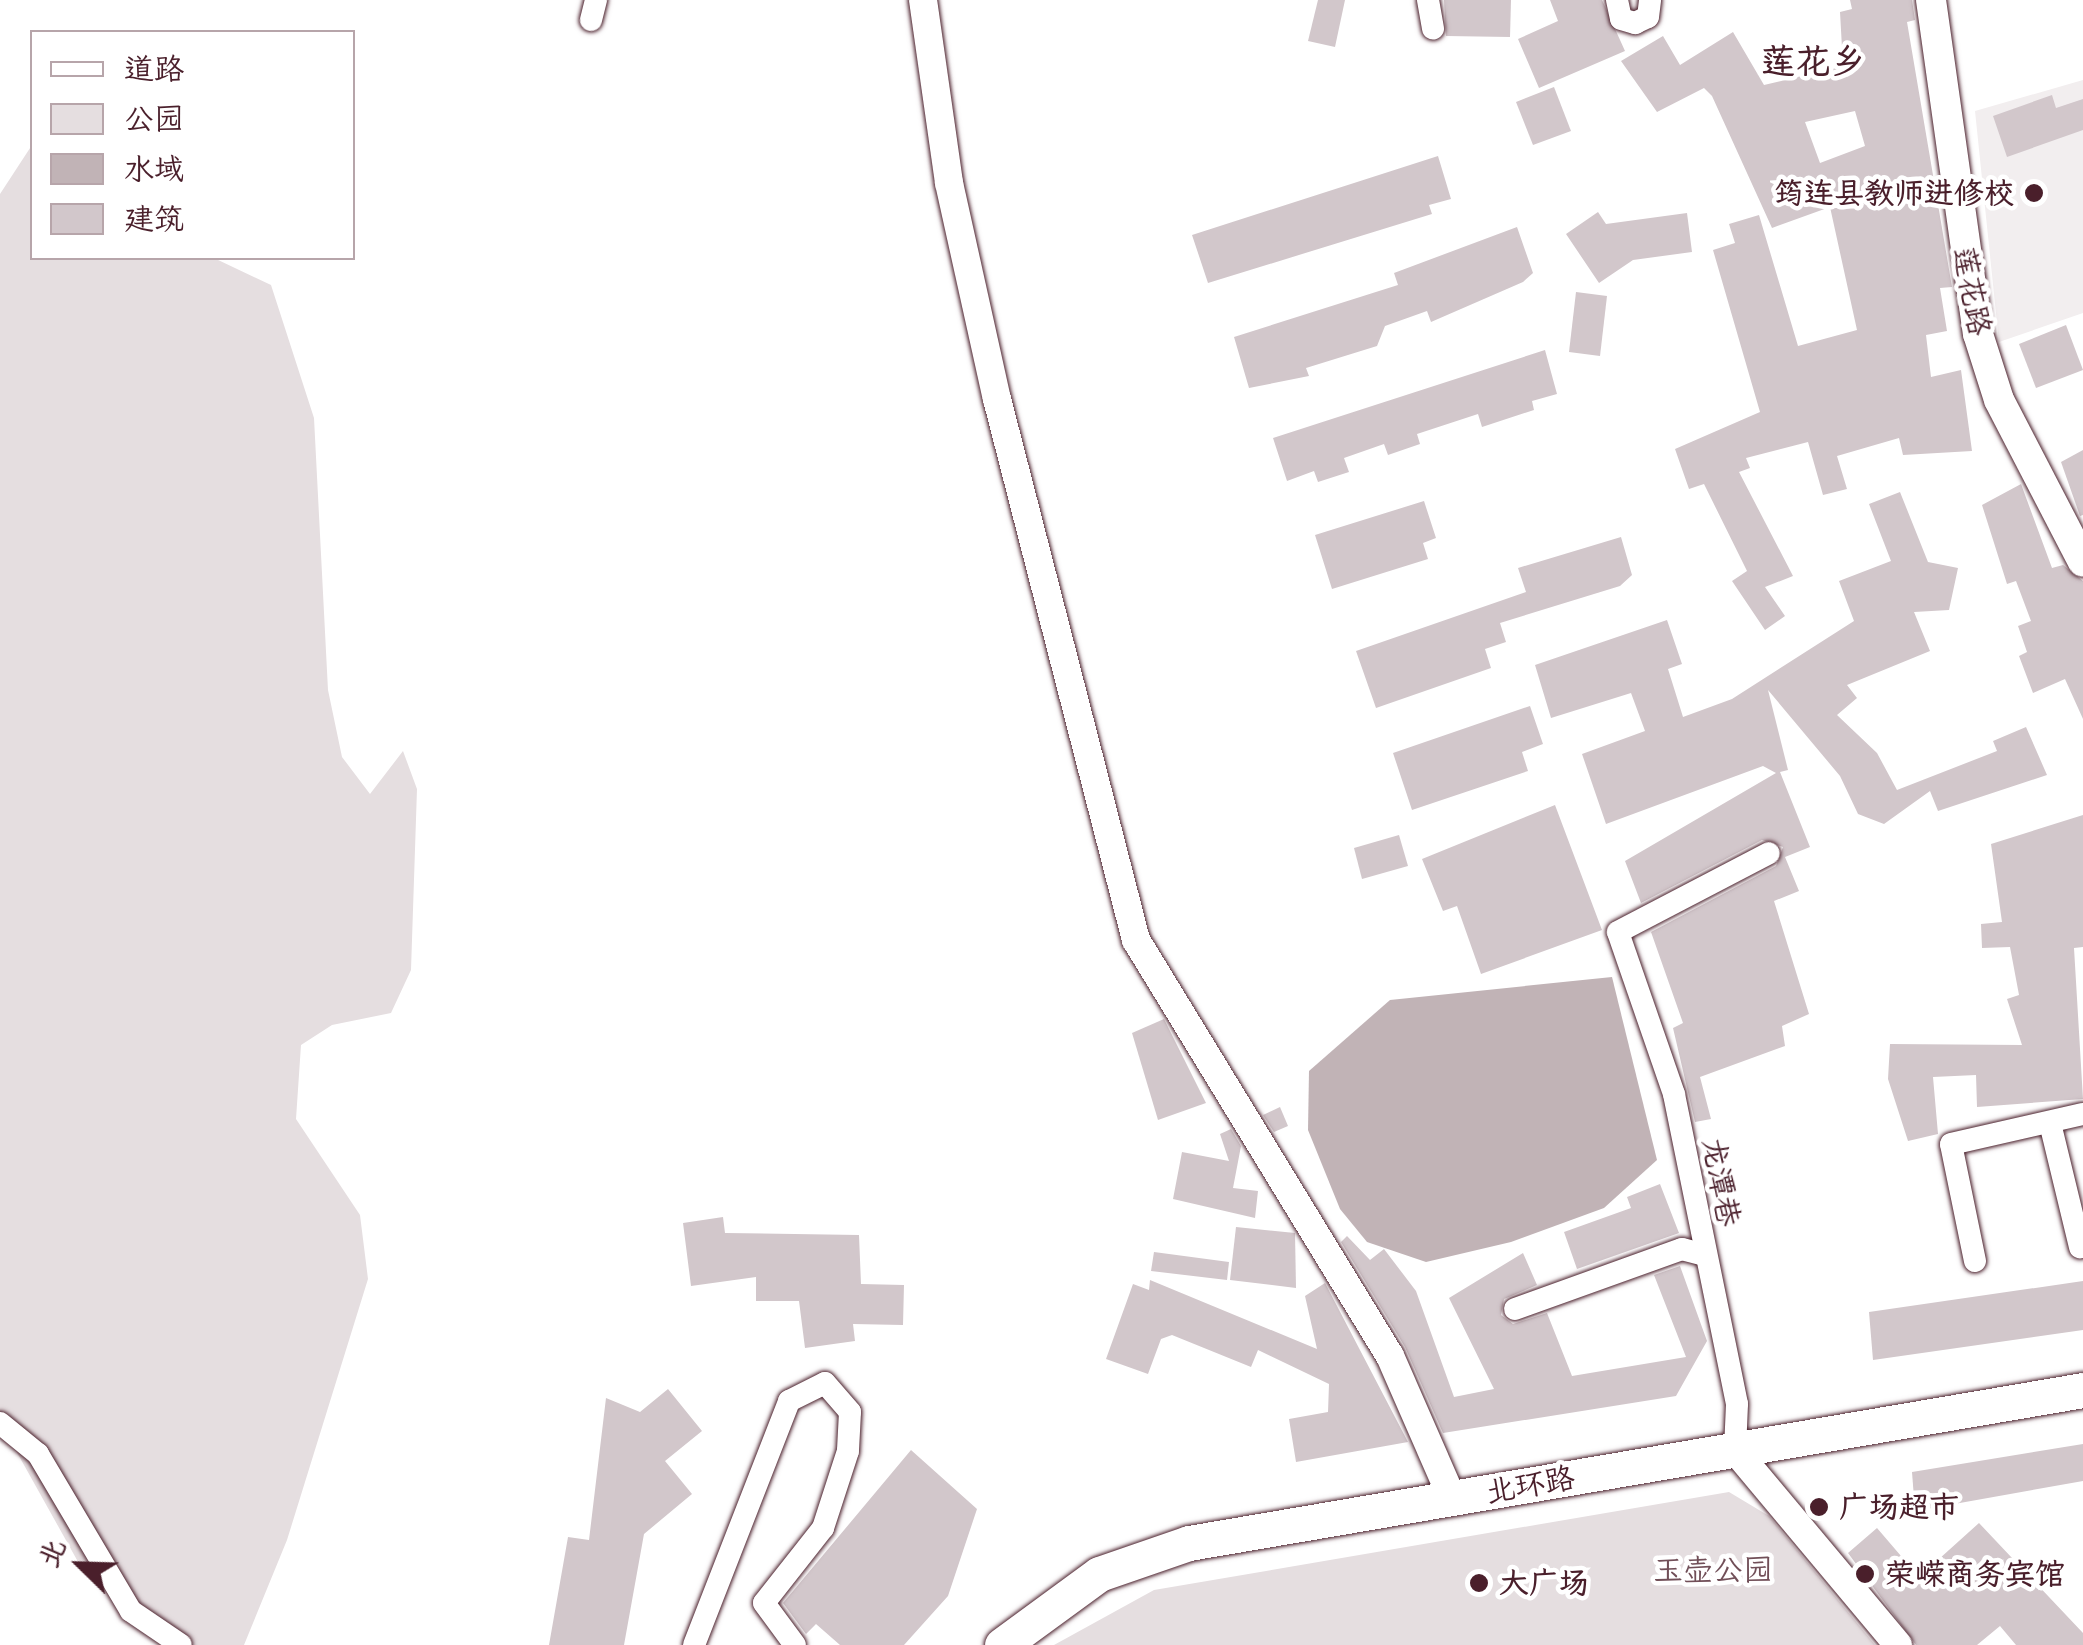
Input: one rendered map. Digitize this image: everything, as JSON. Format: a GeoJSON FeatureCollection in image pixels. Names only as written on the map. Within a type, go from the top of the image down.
{"type":"FeatureCollection","features":[{"type":"Feature","properties":{"kind":"main road","name":"莲花路"},"geometry":{"type":"LineString","coordinates":[[1930,0],[1978,334],[2000,400],[2083,562]]}},
{"type":"Feature","properties":{"kind":"main road","name":"北环路"},"geometry":{"type":"LineString","coordinates":[[1002,1645],[1099,1574],[1189,1543],[2083,1390]]}},
{"type":"Feature","properties":{"kind":"street"},"geometry":{"type":"LineString","coordinates":[[922,0],[950,183],[997,398],[1136,940],[1390,1356],[1452,1498]]}},
{"type":"Feature","properties":{"kind":"street"},"geometry":{"type":"LineString","coordinates":[[1428,0],[1433,30]]}},
{"type":"Feature","properties":{"kind":"street"},"geometry":{"type":"LineString","coordinates":[[1618,0],[1621,19],[1634,22],[1648,17],[1650,0]]}},
{"type":"Feature","properties":{"kind":"street","name":"龙潭巷"},"geometry":{"type":"LineString","coordinates":[[1735,1450],[1738,1404],[1704,1255],[1674,1094],[1618,932],[1769,853]]}},
{"type":"Feature","properties":{"kind":"street"},"geometry":{"type":"LineString","coordinates":[[1975,1262],[1952,1144],[2083,1114]]}},
{"type":"Feature","properties":{"kind":"street"},"geometry":{"type":"LineString","coordinates":[[2050,1123],[2080,1247]]}},
{"type":"Feature","properties":{"kind":"street"},"geometry":{"type":"LineString","coordinates":[[1515,1309],[1682,1249],[1704,1255]]}},
{"type":"Feature","properties":{"kind":"street"},"geometry":{"type":"LineString","coordinates":[[694,1645],[789,1401],[825,1383],[850,1412],[848,1451],[823,1528],[764,1603],[795,1645]]}},
{"type":"Feature","properties":{"kind":"street"},"geometry":{"type":"LineString","coordinates":[[0,1423],[38,1454],[131,1611],[181,1645]]}},
{"type":"Feature","properties":{"kind":"street"},"geometry":{"type":"LineString","coordinates":[[1735,1450],[1898,1645]]}},
{"type":"Feature","properties":{"kind":"shaded area","name":"筠连县教师进修校"},"geometry":{"type":"Polygon","coordinates":[[[2083,80],[2083,313],[1999,342],[1975,111],[2083,80]]]}},
{"type":"Feature","properties":{"kind":"green space"},"geometry":{"type":"Polygon","coordinates":[[[30,148],[30,260],[218,260],[271,285],[314,418],[328,690],[342,757],[370,794],[403,751],[417,789],[411,970],[391,1013],[332,1025],[301,1045],[296,1119],[360,1215],[368,1279],[287,1540],[244,1645],[167,1645],[154,1635],[77,1560],[0,1422],[0,194],[30,148]]]}},
{"type":"Feature","properties":{"kind":"green space","name":"玉壶公园"},"geometry":{"type":"Polygon","coordinates":[[[1729,1492],[1769,1516],[1875,1645],[1054,1645],[1154,1590],[1729,1492]]]}},
{"type":"Feature","properties":{"kind":"water"},"geometry":{"type":"Polygon","coordinates":[[[1612,977],[1657,1160],[1604,1208],[1511,1242],[1426,1262],[1367,1242],[1340,1209],[1308,1130],[1309,1071],[1390,1000],[1612,977]]]}},
{"type":"Feature","properties":{"kind":"building"},"geometry":{"type":"Polygon","coordinates":[[[1318,0],[1345,0],[1335,47],[1308,41],[1318,0]]]}},
{"type":"Feature","properties":{"kind":"building"},"geometry":{"type":"Polygon","coordinates":[[[1444,0],[1511,0],[1510,37],[1446,36],[1444,0]]]}},
{"type":"Feature","properties":{"kind":"building"},"geometry":{"type":"Polygon","coordinates":[[[1550,0],[1602,0],[1625,51],[1539,88],[1518,39],[1558,21],[1550,0]]]}},
{"type":"Feature","properties":{"kind":"building"},"geometry":{"type":"Polygon","coordinates":[[[1850,0],[1912,0],[1915,20],[1907,22],[1952,287],[1940,288],[1947,331],[1926,335],[1931,377],[1961,370],[1972,451],[1903,455],[1899,438],[1837,456],[1847,489],[1823,495],[1808,442],[1746,458],[1750,468],[1739,472],[1793,576],[1765,587],[1785,616],[1765,630],[1732,581],[1747,571],[1704,484],[1689,489],[1675,449],[1760,412],[1713,250],[1735,243],[1729,224],[1759,215],[1798,346],[1857,330],[1830,207],[1772,228],[1712,96],[1704,88],[1657,112],[1621,61],[1663,36],[1680,65],[1733,32],[1764,85],[1843,66],[1840,12],[1852,9],[1850,0]],[[1855,111],[1805,122],[1820,163],[1865,146],[1855,111]]]}},
{"type":"Feature","properties":{"kind":"building"},"geometry":{"type":"Polygon","coordinates":[[[1554,87],[1571,131],[1533,145],[1516,102],[1554,87]]]}},
{"type":"Feature","properties":{"kind":"building"},"geometry":{"type":"Polygon","coordinates":[[[2052,95],[2056,108],[2083,99],[2083,130],[2007,157],[1993,116],[2052,95]]]}},
{"type":"Feature","properties":{"kind":"building"},"geometry":{"type":"Polygon","coordinates":[[[1438,156],[1451,199],[1429,205],[1432,214],[1208,283],[1192,235],[1438,156]]]}},
{"type":"Feature","properties":{"kind":"building"},"geometry":{"type":"Polygon","coordinates":[[[1598,212],[1606,224],[1687,213],[1692,252],[1633,260],[1599,283],[1566,234],[1598,212]]]}},
{"type":"Feature","properties":{"kind":"building"},"geometry":{"type":"Polygon","coordinates":[[[1517,227],[1533,273],[1523,282],[1431,322],[1427,311],[1385,326],[1377,346],[1306,368],[1309,376],[1249,388],[1234,337],[1398,285],[1394,273],[1517,227]]]}},
{"type":"Feature","properties":{"kind":"building"},"geometry":{"type":"Polygon","coordinates":[[[1576,292],[1607,296],[1600,356],[1569,352],[1576,292]]]}},
{"type":"Feature","properties":{"kind":"building"},"geometry":{"type":"Polygon","coordinates":[[[2066,325],[2083,370],[2036,388],[2019,344],[2066,325]]]}},
{"type":"Feature","properties":{"kind":"building"},"geometry":{"type":"Polygon","coordinates":[[[1545,350],[1557,394],[1532,401],[1534,410],[1482,427],[1478,414],[1417,434],[1420,444],[1388,455],[1384,444],[1344,458],[1349,472],[1318,482],[1314,471],[1287,481],[1273,438],[1545,350]]]}},
{"type":"Feature","properties":{"kind":"building"},"geometry":{"type":"Polygon","coordinates":[[[2083,450],[2083,515],[2080,516],[2061,462],[2083,450]]]}},
{"type":"Feature","properties":{"kind":"building"},"geometry":{"type":"Polygon","coordinates":[[[2021,484],[2052,568],[2063,565],[2083,581],[2083,719],[2065,679],[2033,693],[2019,656],[2027,652],[2018,626],[2031,621],[2016,581],[2007,584],[1982,505],[2021,484]]]}},
{"type":"Feature","properties":{"kind":"building"},"geometry":{"type":"Polygon","coordinates":[[[1900,492],[1928,562],[1958,568],[1949,610],[1914,612],[1930,651],[1847,685],[1857,698],[1837,715],[1877,753],[1897,790],[1997,751],[1993,741],[2026,727],[2047,775],[1938,811],[1930,791],[1884,824],[1858,814],[1840,776],[1768,690],[1788,770],[1780,772],[1810,847],[1785,857],[1799,891],[1774,901],[1809,1014],[1782,1026],[1785,1046],[1700,1077],[1711,1119],[1695,1122],[1673,1028],[1683,1023],[1651,932],[1776,866],[1783,847],[1762,840],[1641,903],[1625,861],[1776,773],[1763,766],[1606,824],[1582,754],[1645,731],[1631,693],[1551,718],[1535,665],[1667,620],[1682,664],[1668,669],[1683,717],[1732,699],[1854,621],[1839,581],[1891,561],[1869,504],[1900,492]]]}},
{"type":"Feature","properties":{"kind":"building"},"geometry":{"type":"Polygon","coordinates":[[[1424,501],[1436,538],[1423,543],[1428,559],[1332,589],[1315,535],[1424,501]]]}},
{"type":"Feature","properties":{"kind":"building"},"geometry":{"type":"Polygon","coordinates":[[[1621,537],[1632,575],[1620,586],[1500,623],[1506,642],[1485,649],[1491,668],[1376,708],[1356,651],[1526,592],[1518,568],[1621,537]]]}},
{"type":"Feature","properties":{"kind":"building"},"geometry":{"type":"Polygon","coordinates":[[[1530,706],[1543,744],[1522,752],[1528,771],[1412,810],[1393,753],[1530,706]]]}},
{"type":"Feature","properties":{"kind":"building"},"geometry":{"type":"Polygon","coordinates":[[[1555,805],[1602,930],[1481,974],[1457,906],[1443,911],[1422,859],[1555,805]]]}},
{"type":"Feature","properties":{"kind":"building"},"geometry":{"type":"Polygon","coordinates":[[[2083,815],[2083,947],[2074,948],[2083,1099],[1977,1107],[1976,1075],[1933,1077],[1938,1134],[1908,1141],[1888,1079],[1890,1044],[2022,1045],[2007,999],[2019,995],[2010,947],[1982,948],[1981,924],[2002,922],[1991,844],[2083,815]]]}},
{"type":"Feature","properties":{"kind":"building"},"geometry":{"type":"Polygon","coordinates":[[[1399,835],[1408,866],[1362,879],[1354,848],[1399,835]]]}},
{"type":"Feature","properties":{"kind":"building"},"geometry":{"type":"Polygon","coordinates":[[[1164,1019],[1206,1103],[1158,1120],[1132,1033],[1164,1019]]]}},
{"type":"Feature","properties":{"kind":"building"},"geometry":{"type":"Polygon","coordinates":[[[1280,1107],[1288,1126],[1274,1132],[1263,1115],[1280,1107]]]}},
{"type":"Feature","properties":{"kind":"building"},"geometry":{"type":"Polygon","coordinates":[[[1231,1129],[1241,1146],[1233,1188],[1258,1191],[1255,1218],[1173,1199],[1182,1152],[1229,1161],[1220,1134],[1231,1129]]]}},
{"type":"Feature","properties":{"kind":"building"},"geometry":{"type":"Polygon","coordinates":[[[1660,1184],[1679,1233],[1577,1269],[1564,1232],[1631,1208],[1627,1197],[1660,1184]]]}},
{"type":"Feature","properties":{"kind":"building"},"geometry":{"type":"Polygon","coordinates":[[[723,1217],[725,1233],[859,1235],[861,1284],[904,1285],[903,1325],[853,1324],[855,1341],[805,1348],[799,1301],[756,1301],[756,1277],[691,1286],[683,1223],[723,1217]]]}},
{"type":"Feature","properties":{"kind":"building"},"geometry":{"type":"Polygon","coordinates":[[[1236,1227],[1295,1233],[1296,1288],[1230,1280],[1236,1227]]]}},
{"type":"Feature","properties":{"kind":"building"},"geometry":{"type":"Polygon","coordinates":[[[1347,1236],[1370,1260],[1384,1249],[1416,1291],[1454,1397],[1494,1389],[1449,1298],[1523,1253],[1537,1285],[1504,1299],[1501,1315],[1513,1324],[1547,1313],[1572,1376],[1686,1357],[1654,1275],[1680,1266],[1707,1341],[1676,1396],[1443,1433],[1405,1347],[1341,1242],[1347,1236]]]}},
{"type":"Feature","properties":{"kind":"building"},"geometry":{"type":"Polygon","coordinates":[[[1154,1252],[1229,1262],[1227,1280],[1151,1271],[1154,1252]]]}},
{"type":"Feature","properties":{"kind":"building"},"geometry":{"type":"Polygon","coordinates":[[[1150,1280],[1317,1349],[1305,1296],[1325,1283],[1408,1442],[1296,1462],[1289,1419],[1328,1412],[1329,1384],[1258,1350],[1251,1367],[1172,1335],[1161,1339],[1148,1374],[1106,1359],[1133,1284],[1149,1290],[1150,1280]]]}},
{"type":"Feature","properties":{"kind":"building"},"geometry":{"type":"Polygon","coordinates":[[[2083,1281],[2083,1330],[1873,1360],[1869,1312],[2083,1281]]]}},
{"type":"Feature","properties":{"kind":"building"},"geometry":{"type":"Polygon","coordinates":[[[668,1389],[702,1431],[665,1461],[692,1494],[644,1534],[624,1645],[549,1645],[568,1537],[589,1540],[606,1398],[640,1412],[668,1389]]]}},
{"type":"Feature","properties":{"kind":"building"},"geometry":{"type":"Polygon","coordinates":[[[2083,1444],[2083,1481],[1915,1511],[1912,1472],[2083,1444]]]}},
{"type":"Feature","properties":{"kind":"building"},"geometry":{"type":"Polygon","coordinates":[[[911,1450],[977,1509],[948,1596],[904,1645],[840,1645],[816,1624],[806,1634],[783,1603],[911,1450]]]}},
{"type":"Feature","properties":{"kind":"building"},"geometry":{"type":"Polygon","coordinates":[[[1979,1523],[2083,1633],[2083,1645],[2016,1645],[2000,1626],[1977,1645],[1916,1645],[1848,1553],[1877,1528],[1919,1577],[1979,1523]]]}},
{"type":"Feature","properties":{"kind":"place","name":"筠连县教师进修校"},"geometry":{"type":"Point","coordinates":[2034,193]}},
{"type":"Feature","properties":{"kind":"place","name":"广场超市"},"geometry":{"type":"Point","coordinates":[1819,1507]}},
{"type":"Feature","properties":{"kind":"place","name":"荣嵘商务宾馆"},"geometry":{"type":"Point","coordinates":[1865,1574]}},
{"type":"Feature","properties":{"kind":"place","name":"大广场"},"geometry":{"type":"Point","coordinates":[1479,1583]}},
{"type":"Feature","properties":{"kind":"district","name":"莲花乡"},"geometry":{"type":"Point","coordinates":[1813,61]}}]}
